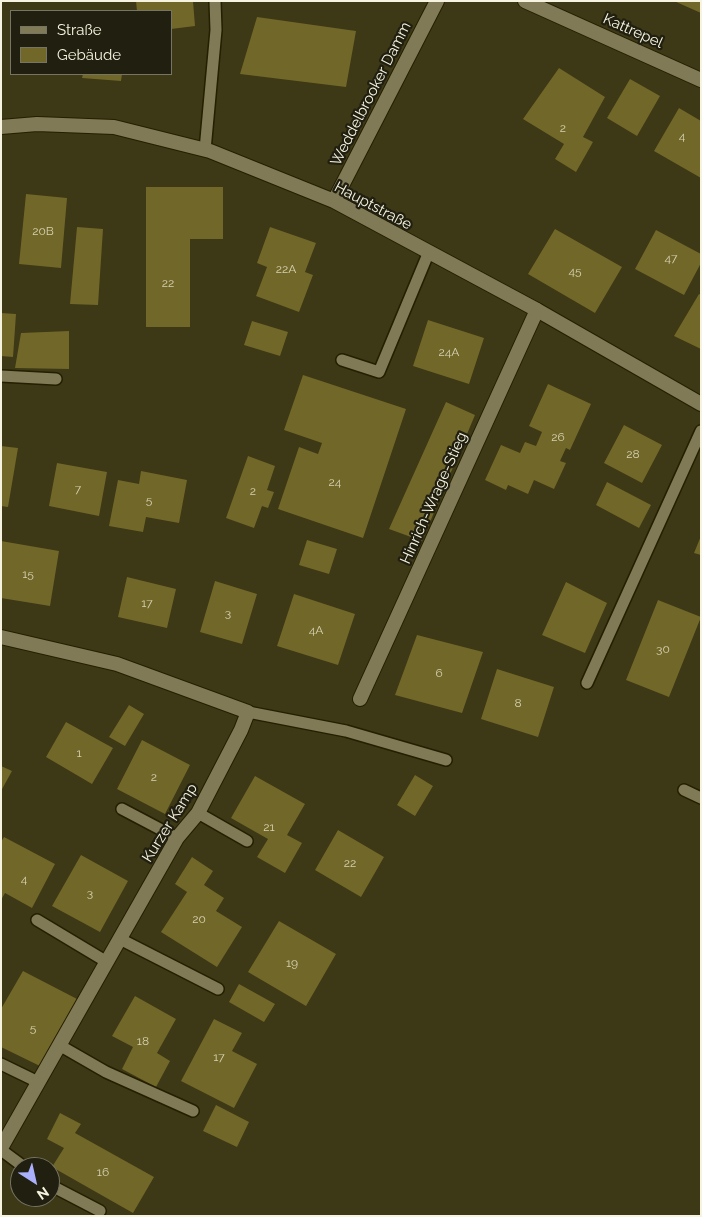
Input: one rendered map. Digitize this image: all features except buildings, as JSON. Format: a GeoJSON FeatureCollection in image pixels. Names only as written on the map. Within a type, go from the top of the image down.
{"type":"FeatureCollection","features":[{"type":"Feature","properties":{"kind":"street","name":"Weddelbrooker Damm"},"geometry":{"type":"LineString","coordinates":[[334,201],[437,1]]}},
{"type":"Feature","properties":{"kind":"street","name":"Kattrepel"},"geometry":{"type":"LineString","coordinates":[[525,1],[701,80]]}},
{"type":"Feature","properties":{"kind":"street","name":"Hauptstraße"},"geometry":{"type":"LineString","coordinates":[[1,127],[37,124],[114,127],[205,150],[334,201],[428,254],[537,310],[701,404]]}},
{"type":"Feature","properties":{"kind":"street","name":"Hinrich-Wrage-Stieg"},"geometry":{"type":"LineString","coordinates":[[360,699],[537,310]]}},
{"type":"Feature","properties":{"kind":"street"},"geometry":{"type":"LineString","coordinates":[[1,637],[117,664],[248,712]]}},
{"type":"Feature","properties":{"kind":"street","name":"Kurzer Kamp"},"geometry":{"type":"LineString","coordinates":[[1,1149],[177,838],[198,813],[241,730],[248,712]]}},
{"type":"Feature","properties":{"kind":"lane"},"geometry":{"type":"LineString","coordinates":[[205,150],[216,30],[215,1]]}},
{"type":"Feature","properties":{"kind":"lane"},"geometry":{"type":"LineString","coordinates":[[342,360],[379,372],[428,254]]}},
{"type":"Feature","properties":{"kind":"lane"},"geometry":{"type":"LineString","coordinates":[[1,376],[56,379]]}},
{"type":"Feature","properties":{"kind":"lane"},"geometry":{"type":"LineString","coordinates":[[587,683],[701,431]]}},
{"type":"Feature","properties":{"kind":"lane"},"geometry":{"type":"LineString","coordinates":[[248,712],[346,731],[446,760]]}},
{"type":"Feature","properties":{"kind":"lane"},"geometry":{"type":"LineString","coordinates":[[684,790],[701,798]]}},
{"type":"Feature","properties":{"kind":"lane"},"geometry":{"type":"LineString","coordinates":[[122,809],[177,838]]}},
{"type":"Feature","properties":{"kind":"lane"},"geometry":{"type":"LineString","coordinates":[[198,813],[247,841]]}},
{"type":"Feature","properties":{"kind":"lane"},"geometry":{"type":"LineString","coordinates":[[37,920],[107,962]]}},
{"type":"Feature","properties":{"kind":"lane"},"geometry":{"type":"LineString","coordinates":[[120,939],[218,989]]}},
{"type":"Feature","properties":{"kind":"lane"},"geometry":{"type":"LineString","coordinates":[[59,1045],[106,1072],[193,1111]]}},
{"type":"Feature","properties":{"kind":"lane"},"geometry":{"type":"LineString","coordinates":[[1,1064],[38,1082]]}},
{"type":"Feature","properties":{"kind":"lane"},"geometry":{"type":"LineString","coordinates":[[1,1149],[11,1157]]}},
{"type":"Feature","properties":{"kind":"lane"},"geometry":{"type":"LineString","coordinates":[[60,1190],[100,1211]]}}]}
